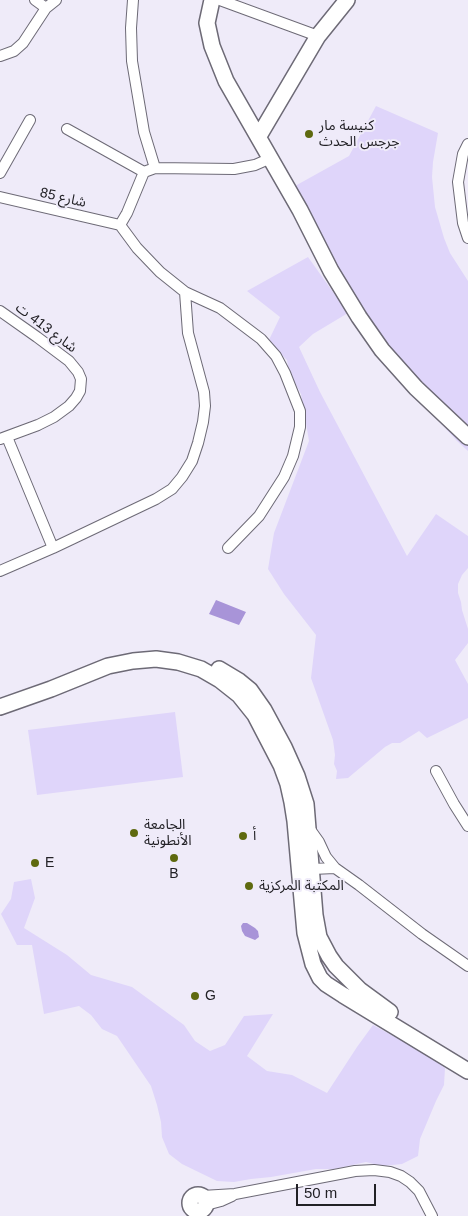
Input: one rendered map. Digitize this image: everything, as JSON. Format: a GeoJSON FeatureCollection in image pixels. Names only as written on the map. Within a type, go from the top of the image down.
{"type":"FeatureCollection","features":[{"type":"Feature","properties":{"kind":"street"},"geometry":{"type":"LineString","coordinates":[[35,0],[46,8]]}},
{"type":"Feature","properties":{"kind":"street"},"geometry":{"type":"LineString","coordinates":[[0,56],[14,51],[23,43],[46,8],[56,0]]}},
{"type":"Feature","properties":{"kind":"street"},"geometry":{"type":"LineString","coordinates":[[133,0],[131,21],[132,61],[144,132],[155,168]]}},
{"type":"Feature","properties":{"kind":"street"},"geometry":{"type":"LineString","coordinates":[[212,0],[207,23],[212,46],[226,81],[300,210],[331,271],[382,350],[416,388],[468,437]]}},
{"type":"Feature","properties":{"kind":"street"},"geometry":{"type":"LineString","coordinates":[[220,0],[318,36]]}},
{"type":"Feature","properties":{"kind":"street"},"geometry":{"type":"LineString","coordinates":[[259,136],[318,36],[347,0]]}},
{"type":"Feature","properties":{"kind":"street"},"geometry":{"type":"LineString","coordinates":[[0,173],[30,120]]}},
{"type":"Feature","properties":{"kind":"street"},"geometry":{"type":"LineString","coordinates":[[67,129],[144,172]]}},
{"type":"Feature","properties":{"kind":"street"},"geometry":{"type":"LineString","coordinates":[[468,144],[463,154],[458,182],[463,223],[468,238]]}},
{"type":"Feature","properties":{"kind":"street"},"geometry":{"type":"LineString","coordinates":[[228,548],[259,516],[284,477],[293,456],[300,427],[300,411],[276,356],[261,339],[220,308],[185,292],[160,272],[137,248],[120,225],[144,172],[155,168],[234,168],[254,165],[271,158]]}},
{"type":"Feature","properties":{"kind":"street","name":"شارع 85"},"geometry":{"type":"LineString","coordinates":[[0,197],[120,225]]}},
{"type":"Feature","properties":{"kind":"street"},"geometry":{"type":"LineString","coordinates":[[0,571],[156,499],[172,489],[182,477],[192,461],[198,443],[205,406],[204,392],[188,333],[185,292]]}},
{"type":"Feature","properties":{"kind":"street","name":"شارع 413 ت"},"geometry":{"type":"LineString","coordinates":[[0,311],[69,361],[81,379],[80,391],[76,398],[54,418],[3,438]]}},
{"type":"Feature","properties":{"kind":"street"},"geometry":{"type":"LineString","coordinates":[[3,438],[53,548]]}},
{"type":"Feature","properties":{"kind":"street"},"geometry":{"type":"LineString","coordinates":[[0,695],[18,693],[34,688],[90,665],[121,655],[160,651],[195,658],[210,664],[239,681],[250,690],[281,765],[290,793],[298,851],[305,933],[313,964],[320,978],[343,995],[468,1071]]}},
{"type":"Feature","properties":{"kind":"street"},"geometry":{"type":"LineString","coordinates":[[0,707],[108,666],[133,661],[156,660],[178,662],[201,669],[220,680],[260,713],[284,747],[297,776],[306,804],[315,915],[319,937],[336,966],[360,990],[380,1005],[468,1063]]}},
{"type":"Feature","properties":{"kind":"street"},"geometry":{"type":"LineString","coordinates":[[436,771],[468,826]]}},
{"type":"Feature","properties":{"kind":"street"},"geometry":{"type":"LineString","coordinates":[[309,828],[319,842],[326,857],[335,868],[422,934],[468,966]]}},
{"type":"Feature","properties":{"kind":"street"},"geometry":{"type":"LineString","coordinates":[[312,869],[335,868]]}},
{"type":"Feature","properties":{"kind":"street"},"geometry":{"type":"LineString","coordinates":[[196,1209],[228,1199],[235,1194],[355,1171],[374,1170],[390,1172],[410,1182],[419,1191],[432,1216]]}},
{"type":"Feature","properties":{"kind":"shaded area"},"geometry":{"type":"Polygon","coordinates":[[[376,106],[438,133],[432,177],[435,207],[450,253],[468,281],[468,451],[426,407],[286,191],[349,156],[376,106]]]}},
{"type":"Feature","properties":{"kind":"shaded area"},"geometry":{"type":"Polygon","coordinates":[[[308,257],[348,313],[313,334],[299,347],[320,392],[407,556],[436,514],[468,536],[468,568],[458,584],[458,593],[468,629],[468,643],[455,660],[468,684],[468,718],[427,738],[419,731],[400,743],[392,743],[348,778],[336,779],[337,771],[334,764],[333,740],[311,678],[316,635],[284,594],[268,569],[274,533],[309,441],[301,394],[289,372],[287,360],[268,342],[280,317],[247,291],[308,257]]]}},
{"type":"Feature","properties":{"kind":"shaded area"},"geometry":{"type":"Polygon","coordinates":[[[216,600],[246,612],[239,625],[209,614],[216,600]]]}},
{"type":"Feature","properties":{"kind":"shaded area"},"geometry":{"type":"Polygon","coordinates":[[[175,712],[183,777],[37,795],[28,730],[175,712]]]}},
{"type":"Feature","properties":{"kind":"shaded area"},"geometry":{"type":"Polygon","coordinates":[[[31,879],[35,898],[24,928],[67,955],[91,975],[132,987],[184,1025],[195,1041],[210,1051],[225,1045],[244,1016],[273,1014],[247,1056],[267,1071],[292,1075],[327,1093],[373,1025],[430,1056],[445,1068],[444,1085],[420,1139],[418,1156],[402,1164],[382,1166],[366,1162],[334,1169],[316,1169],[234,1182],[217,1181],[182,1164],[169,1154],[162,1137],[161,1122],[151,1086],[117,1036],[102,1029],[91,1015],[79,1006],[44,1014],[32,945],[17,945],[1,914],[11,899],[14,882],[31,879]]]}},
{"type":"Feature","properties":{"kind":"shaded area"},"geometry":{"type":"Polygon","coordinates":[[[243,923],[247,923],[255,928],[258,931],[259,937],[255,940],[245,936],[241,926],[243,923]]]}},
{"type":"Feature","properties":{"kind":"place","name":"كنيسة مار جرجس الحدث"},"geometry":{"type":"Point","coordinates":[309,134]}},
{"type":"Feature","properties":{"kind":"place","name":"الجامعة الأنطونية"},"geometry":{"type":"Point","coordinates":[134,833]}},
{"type":"Feature","properties":{"kind":"place","name":"أ"},"geometry":{"type":"Point","coordinates":[243,836]}},
{"type":"Feature","properties":{"kind":"place","name":"B"},"geometry":{"type":"Point","coordinates":[174,858]}},
{"type":"Feature","properties":{"kind":"place","name":"E"},"geometry":{"type":"Point","coordinates":[35,863]}},
{"type":"Feature","properties":{"kind":"place","name":"المكتبة المركزية"},"geometry":{"type":"Point","coordinates":[249,886]}},
{"type":"Feature","properties":{"kind":"place","name":"G"},"geometry":{"type":"Point","coordinates":[195,996]}}]}
